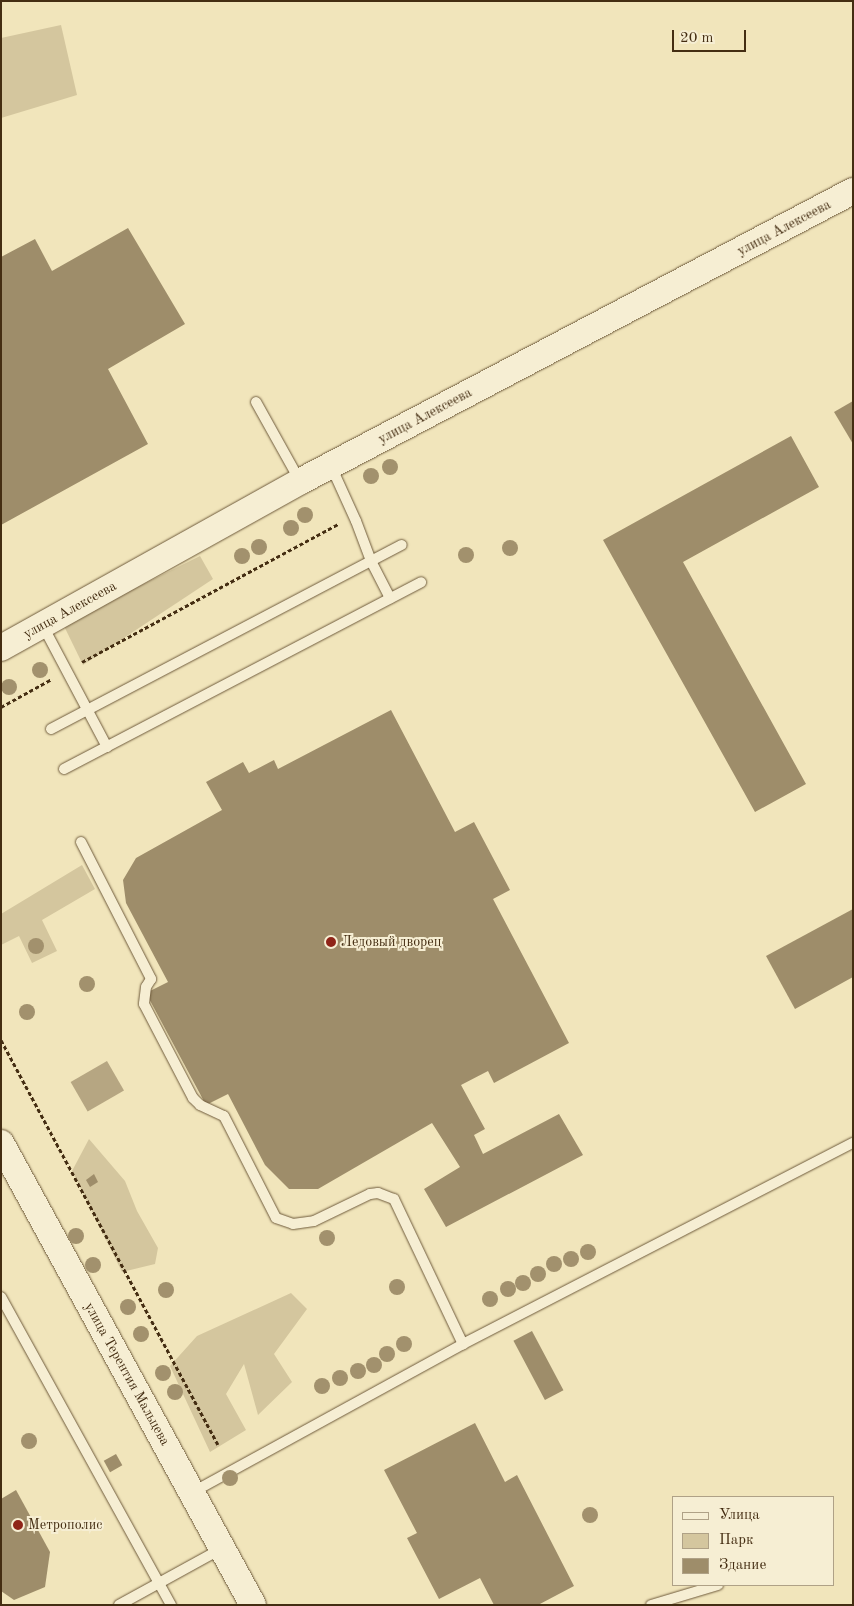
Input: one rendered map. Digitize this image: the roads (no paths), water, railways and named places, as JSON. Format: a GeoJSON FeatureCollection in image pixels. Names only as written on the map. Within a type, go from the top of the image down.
{"type":"FeatureCollection","features":[{"type":"Feature","properties":{"kind":"street","name":"улица Алексеева"},"geometry":{"type":"LineString","coordinates":[[1,648],[300,481],[853,191]]}},
{"type":"Feature","properties":{"kind":"street","name":"улица Терентия Мальцева"},"geometry":{"type":"LineString","coordinates":[[1,1143],[253,1605]]}},
{"type":"Feature","properties":{"kind":"lane"},"geometry":{"type":"LineString","coordinates":[[256,402],[300,481]]}},
{"type":"Feature","properties":{"kind":"lane"},"geometry":{"type":"LineString","coordinates":[[331,465],[354,515],[370,561],[390,598]]}},
{"type":"Feature","properties":{"kind":"lane"},"geometry":{"type":"LineString","coordinates":[[51,729],[402,545]]}},
{"type":"Feature","properties":{"kind":"lane"},"geometry":{"type":"LineString","coordinates":[[64,769],[420,582]]}},
{"type":"Feature","properties":{"kind":"lane"},"geometry":{"type":"LineString","coordinates":[[43,625],[107,747]]}},
{"type":"Feature","properties":{"kind":"lane"},"geometry":{"type":"LineString","coordinates":[[81,842],[151,979],[144,994],[148,1013],[193,1098],[200,1105],[224,1116],[276,1218],[293,1224],[314,1221],[370,1194],[378,1193],[394,1199],[464,1344]]}},
{"type":"Feature","properties":{"kind":"lane"},"geometry":{"type":"LineString","coordinates":[[192,1493],[464,1344],[853,1143]]}},
{"type":"Feature","properties":{"kind":"lane"},"geometry":{"type":"LineString","coordinates":[[1,1297],[171,1605]]}},
{"type":"Feature","properties":{"kind":"lane"},"geometry":{"type":"LineString","coordinates":[[119,1605],[222,1548]]}},
{"type":"Feature","properties":{"kind":"lane"},"geometry":{"type":"LineString","coordinates":[[651,1605],[715,1586]]}},
{"type":"Feature","properties":{"kind":"place","name":"Ледовый дворец"},"geometry":{"type":"Point","coordinates":[331,942]}},
{"type":"Feature","properties":{"kind":"place","name":"Метрополис"},"geometry":{"type":"Point","coordinates":[18,1525]}}]}
